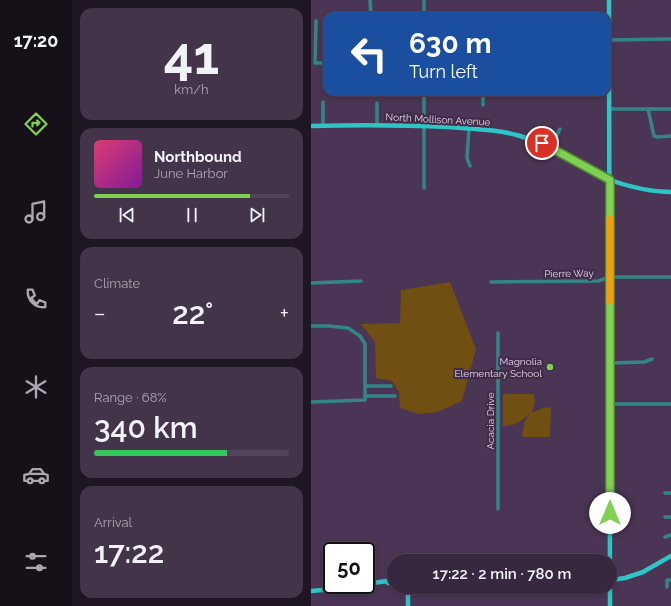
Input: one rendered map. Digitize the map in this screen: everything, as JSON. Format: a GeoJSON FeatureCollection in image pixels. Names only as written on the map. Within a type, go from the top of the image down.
{"type":"FeatureCollection","features":[{"type":"Feature","properties":{"kind":"main road"},"geometry":{"type":"LineString","coordinates":[[609,0],[609,12]]}},
{"type":"Feature","properties":{"kind":"main road"},"geometry":{"type":"LineString","coordinates":[[609,96],[611,277],[611,554]]}},
{"type":"Feature","properties":{"kind":"main road","name":"North Mollison Avenue"},"geometry":{"type":"LineString","coordinates":[[311,126],[424,126],[499,131],[519,135],[551,147],[610,180],[639,189],[671,192]]}},
{"type":"Feature","properties":{"kind":"main road"},"geometry":{"type":"LineString","coordinates":[[617,579],[643,572],[671,556]]}},
{"type":"Feature","properties":{"kind":"main road"},"geometry":{"type":"LineString","coordinates":[[375,583],[386,581]]}},
{"type":"Feature","properties":{"kind":"main road"},"geometry":{"type":"LineString","coordinates":[[311,591],[323,590]]}},
{"type":"Feature","properties":{"kind":"main road"},"geometry":{"type":"LineString","coordinates":[[407,594],[408,606]]}},
{"type":"Feature","properties":{"kind":"main road"},"geometry":{"type":"LineString","coordinates":[[610,594],[610,606]]}},
{"type":"Feature","properties":{"kind":"street"},"geometry":{"type":"LineString","coordinates":[[371,0],[371,12]]}},
{"type":"Feature","properties":{"kind":"street"},"geometry":{"type":"LineString","coordinates":[[424,0],[424,12]]}},
{"type":"Feature","properties":{"kind":"street"},"geometry":{"type":"LineString","coordinates":[[316,21],[315,63],[323,63]]}},
{"type":"Feature","properties":{"kind":"street"},"geometry":{"type":"LineString","coordinates":[[611,40],[671,40]]}},
{"type":"Feature","properties":{"kind":"street"},"geometry":{"type":"LineString","coordinates":[[424,96],[424,188]]}},
{"type":"Feature","properties":{"kind":"street"},"geometry":{"type":"LineString","coordinates":[[483,96],[483,105]]}},
{"type":"Feature","properties":{"kind":"street"},"geometry":{"type":"LineString","coordinates":[[323,102],[323,126]]}},
{"type":"Feature","properties":{"kind":"street"},"geometry":{"type":"LineString","coordinates":[[377,103],[377,125]]}},
{"type":"Feature","properties":{"kind":"street"},"geometry":{"type":"LineString","coordinates":[[609,109],[671,108]]}},
{"type":"Feature","properties":{"kind":"street"},"geometry":{"type":"LineString","coordinates":[[648,109],[654,136],[671,136]]}},
{"type":"Feature","properties":{"kind":"street"},"geometry":{"type":"LineString","coordinates":[[469,128],[467,158],[470,166]]}},
{"type":"Feature","properties":{"kind":"street"},"geometry":{"type":"LineString","coordinates":[[551,147],[560,129]]}},
{"type":"Feature","properties":{"kind":"street","name":"Pierre Way"},"geometry":{"type":"LineString","coordinates":[[491,282],[598,281],[611,277],[671,277]]}},
{"type":"Feature","properties":{"kind":"street"},"geometry":{"type":"LineString","coordinates":[[311,283],[361,281]]}},
{"type":"Feature","properties":{"kind":"street"},"geometry":{"type":"LineString","coordinates":[[311,326],[349,328],[360,336],[365,344],[365,400],[311,402]]}},
{"type":"Feature","properties":{"kind":"street","name":"Acacia Drive"},"geometry":{"type":"LineString","coordinates":[[498,333],[498,509]]}},
{"type":"Feature","properties":{"kind":"street"},"geometry":{"type":"LineString","coordinates":[[610,363],[644,362],[652,359]]}},
{"type":"Feature","properties":{"kind":"street"},"geometry":{"type":"LineString","coordinates":[[365,386],[391,386]]}},
{"type":"Feature","properties":{"kind":"street"},"geometry":{"type":"LineString","coordinates":[[365,396],[395,396]]}},
{"type":"Feature","properties":{"kind":"street"},"geometry":{"type":"LineString","coordinates":[[610,404],[671,404]]}},
{"type":"Feature","properties":{"kind":"street"},"geometry":{"type":"LineString","coordinates":[[665,493],[671,493]]}},
{"type":"Feature","properties":{"kind":"street"},"geometry":{"type":"LineString","coordinates":[[665,517],[671,517]]}},
{"type":"Feature","properties":{"kind":"street"},"geometry":{"type":"LineString","coordinates":[[665,537],[671,535]]}},
{"type":"Feature","properties":{"kind":"street"},"geometry":{"type":"LineString","coordinates":[[667,587],[667,580],[671,580]]}},
{"type":"Feature","properties":{"kind":"shaded area"},"geometry":{"type":"Polygon","coordinates":[[[450,282],[476,349],[462,401],[438,412],[419,414],[400,408],[399,392],[392,381],[376,378],[375,342],[361,324],[400,323],[401,290],[450,282]]]}},
{"type":"Feature","properties":{"kind":"shaded area"},"geometry":{"type":"Polygon","coordinates":[[[533,394],[535,404],[531,413],[543,408],[551,407],[550,436],[522,437],[524,423],[530,413],[518,422],[503,426],[503,395],[533,394]]]}},
{"type":"Feature","properties":{"kind":"slow traffic"},"geometry":{"type":"LineString","coordinates":[[610,219],[610,301]]}},
{"type":"Feature","properties":{"kind":"place","name":"Magnolia Elementary School"},"geometry":{"type":"Point","coordinates":[550,367]}},
{"type":"Feature","properties":{"kind":"route"},"geometry":{"type":"LineString","coordinates":[[542,143],[610,180],[610,513]]}}]}
